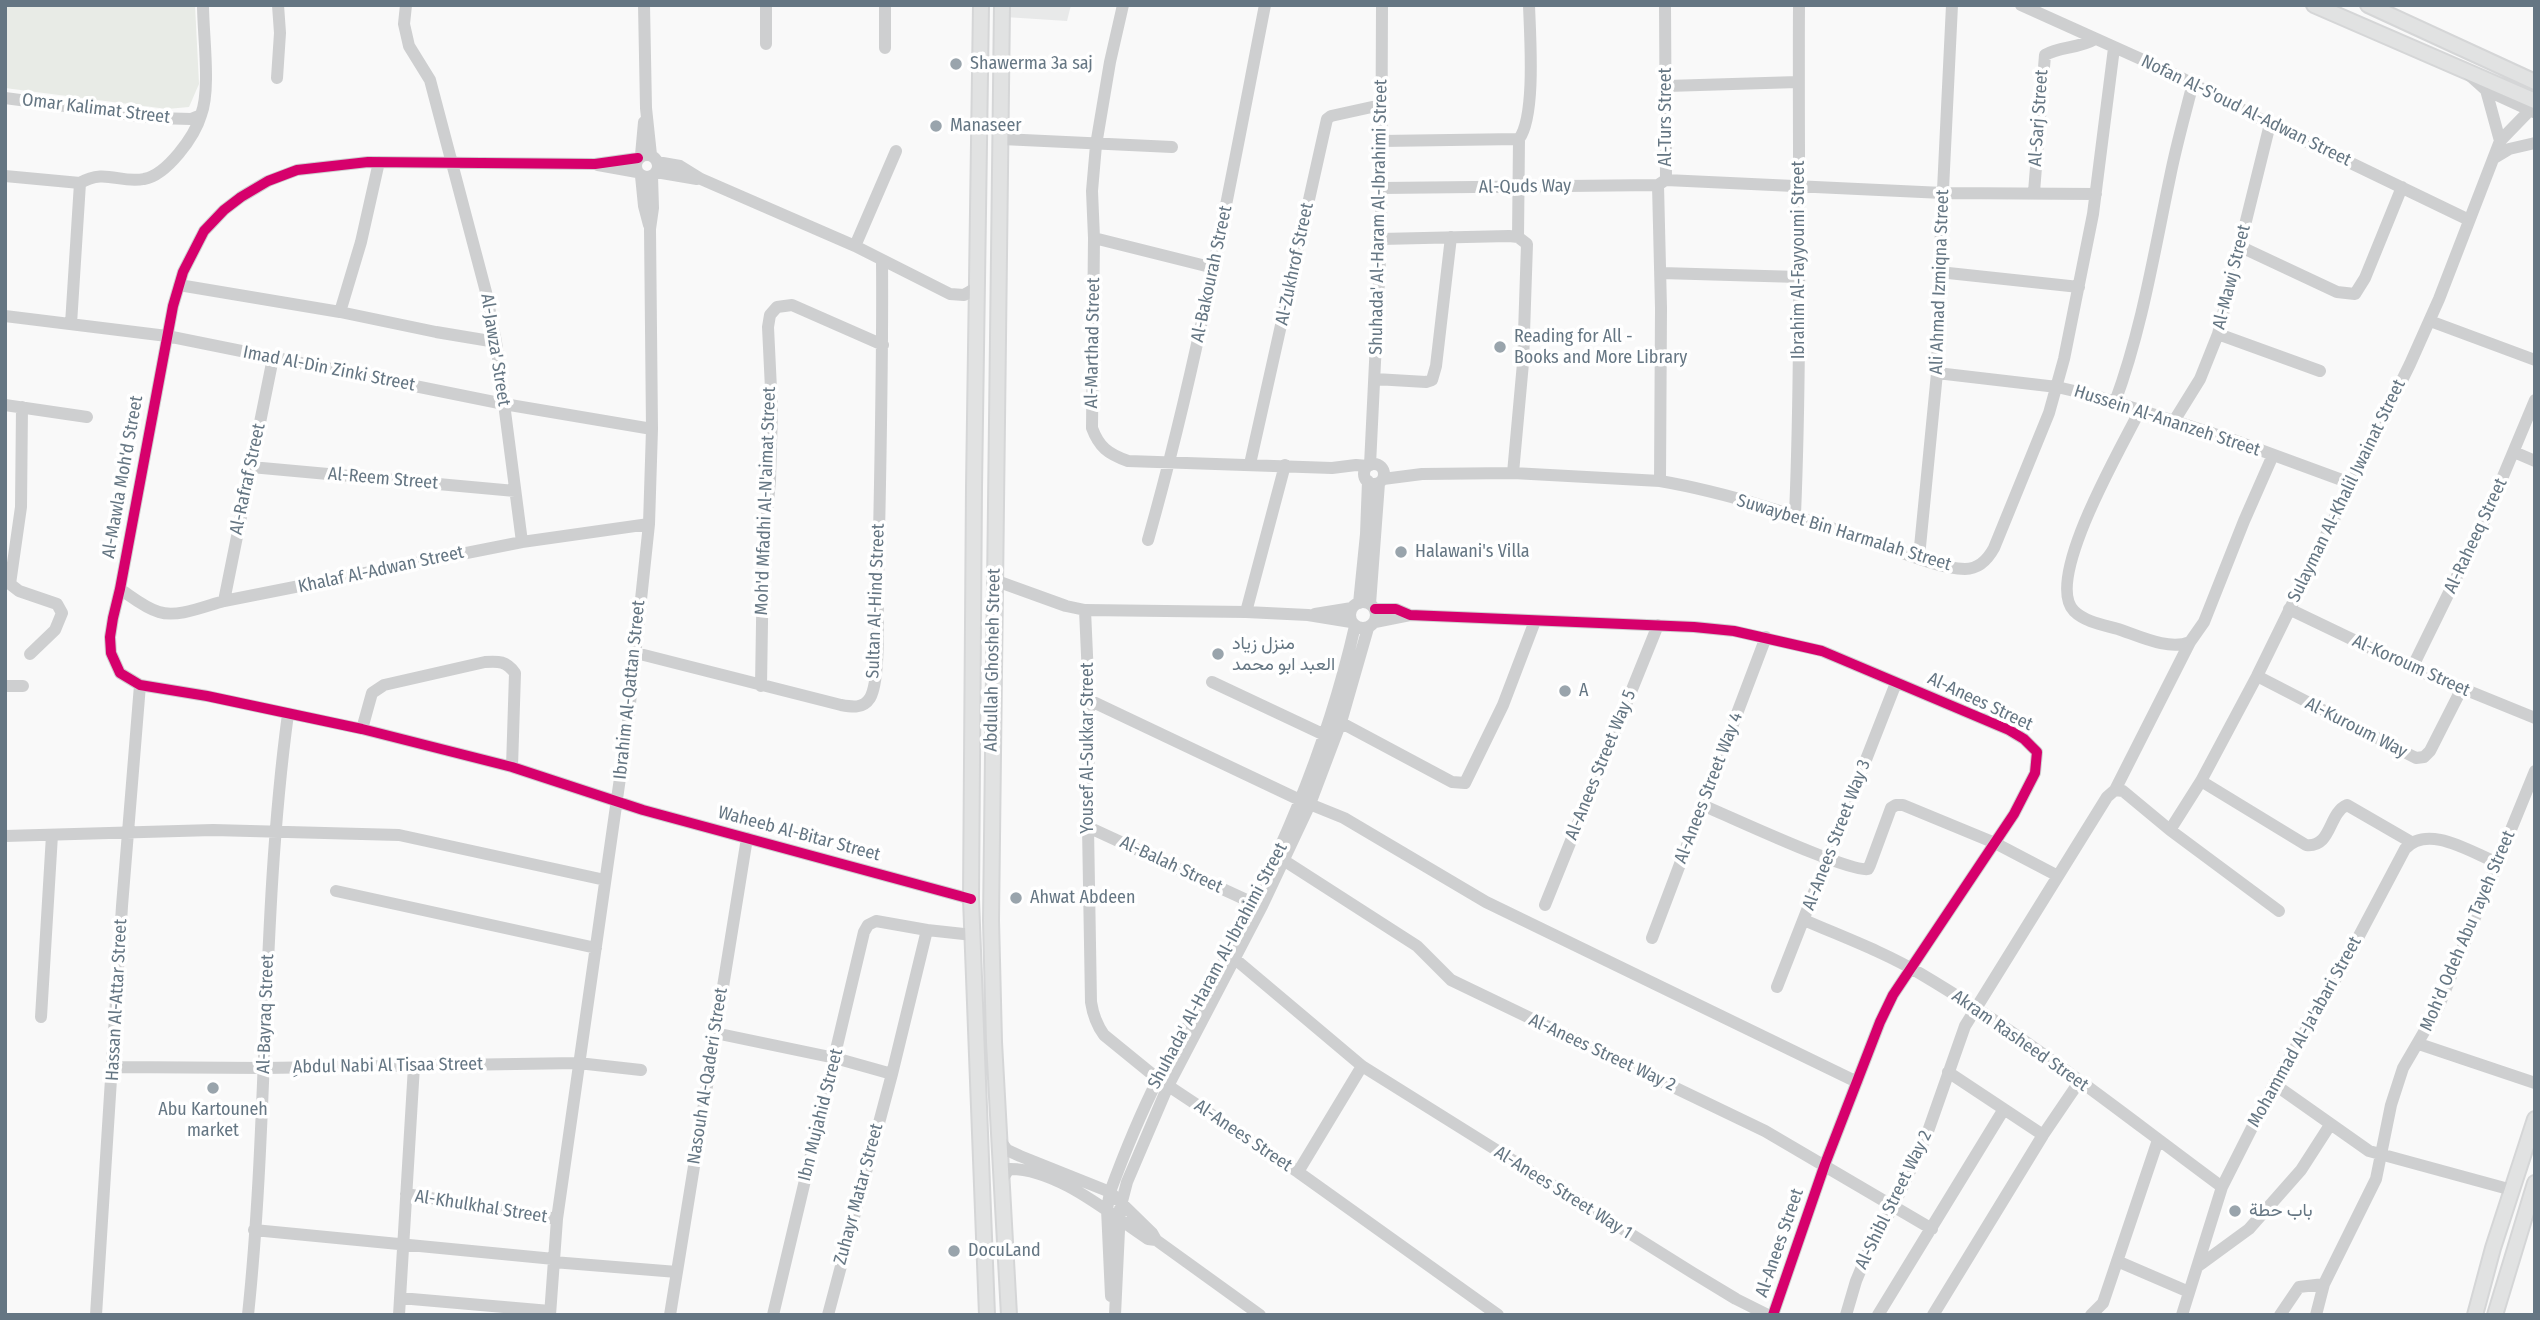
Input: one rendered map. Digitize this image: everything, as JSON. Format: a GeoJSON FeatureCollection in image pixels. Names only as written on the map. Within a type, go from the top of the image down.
{"type":"FeatureCollection","features":[{"type":"Feature","properties":{"kind":"main road","name":"Abdullah Ghosheh Street"},"geometry":{"type":"LineString","coordinates":[[981,5],[971,899],[987,1315]]}},
{"type":"Feature","properties":{"kind":"main road","name":"Abdullah Ghosheh Street"},"geometry":{"type":"LineString","coordinates":[[1002,5],[991,920],[1009,1315]]}},
{"type":"Feature","properties":{"kind":"main road"},"geometry":{"type":"LineString","coordinates":[[2314,5],[2465,71],[2533,108]]}},
{"type":"Feature","properties":{"kind":"main road"},"geometry":{"type":"LineString","coordinates":[[2368,5],[2535,82]]}},
{"type":"Feature","properties":{"kind":"main road"},"geometry":{"type":"LineString","coordinates":[[2475,1315],[2482,1284],[2535,1119]]}},
{"type":"Feature","properties":{"kind":"main road"},"geometry":{"type":"LineString","coordinates":[[2495,1315],[2535,1183]]}},
{"type":"Feature","properties":{"kind":"street"},"geometry":{"type":"LineString","coordinates":[[5,176],[80,183],[92,176],[146,179],[157,173],[189,142],[205,105],[202,5]]}},
{"type":"Feature","properties":{"kind":"street"},"geometry":{"type":"LineString","coordinates":[[277,78],[280,33],[278,5]]}},
{"type":"Feature","properties":{"kind":"street","name":"Al-Jawza' Street"},"geometry":{"type":"LineString","coordinates":[[406,5],[404,24],[409,46],[430,80],[450,162],[478,254],[496,342],[522,541]]}},
{"type":"Feature","properties":{"kind":"street","name":"Ibrahim Al-Qattan Street"},"geometry":{"type":"LineString","coordinates":[[550,1313],[557,1219],[617,801],[649,524],[652,429],[650,229],[643,206],[647,166],[644,5]]}},
{"type":"Feature","properties":{"kind":"street"},"geometry":{"type":"LineString","coordinates":[[766,5],[766,44]]}},
{"type":"Feature","properties":{"kind":"street"},"geometry":{"type":"LineString","coordinates":[[885,5],[885,48]]}},
{"type":"Feature","properties":{"kind":"street","name":"Al-Marthad Street"},"geometry":{"type":"LineString","coordinates":[[1123,5],[1096,145],[1093,191],[1092,428],[1097,443],[1105,451],[1128,461],[1332,468],[1356,465],[1375,473]]}},
{"type":"Feature","properties":{"kind":"street","name":"Al-Bakourah Street"},"geometry":{"type":"LineString","coordinates":[[1149,540],[1170,463],[1214,268],[1265,5]]}},
{"type":"Feature","properties":{"kind":"street","name":"Shuhada' Al-Haram Al-Ibrahimi Street"},"geometry":{"type":"LineString","coordinates":[[1163,1082],[1235,959],[1306,802],[1336,720],[1363,615],[1366,534],[1375,473],[1370,444],[1373,429],[1381,239],[1382,5]]}},
{"type":"Feature","properties":{"kind":"street"},"geometry":{"type":"LineString","coordinates":[[1518,237],[1519,139],[1524,132],[1529,110],[1529,5]]}},
{"type":"Feature","properties":{"kind":"street","name":"Al-Turs Street"},"geometry":{"type":"LineString","coordinates":[[1665,5],[1667,86],[1662,183],[1798,185],[1943,193],[2096,194]]}},
{"type":"Feature","properties":{"kind":"street","name":"Ibrahim Al-Fayyoumi Street"},"geometry":{"type":"LineString","coordinates":[[1795,515],[1800,323],[1798,5]]}},
{"type":"Feature","properties":{"kind":"street","name":"Ali Ahmad Izmiqna Street"},"geometry":{"type":"LineString","coordinates":[[1919,558],[1937,373],[1939,272],[1952,5]]}},
{"type":"Feature","properties":{"kind":"street","name":"Nofan Al-S'oud Al-Adwan Street"},"geometry":{"type":"LineString","coordinates":[[2021,5],[2193,83],[2270,124],[2469,220]]}},
{"type":"Feature","properties":{"kind":"street","name":"Al-Sarj Street"},"geometry":{"type":"LineString","coordinates":[[2034,192],[2045,55],[2057,50],[2080,47],[2095,39]]}},
{"type":"Feature","properties":{"kind":"street","name":"Suwaybet Bin Harmalah Street"},"geometry":{"type":"LineString","coordinates":[[1375,473],[1513,473],[1660,481],[1795,515],[1919,558],[1968,569],[1976,567],[1989,557],[2018,493],[2057,387],[2096,194],[2114,48]]}},
{"type":"Feature","properties":{"kind":"street"},"geometry":{"type":"LineString","coordinates":[[2465,71],[2486,90],[2533,108]]}},
{"type":"Feature","properties":{"kind":"street"},"geometry":{"type":"LineString","coordinates":[[2515,72],[2535,76]]}},
{"type":"Feature","properties":{"kind":"street"},"geometry":{"type":"LineString","coordinates":[[1667,86],[1798,82]]}},
{"type":"Feature","properties":{"kind":"street"},"geometry":{"type":"LineString","coordinates":[[2115,402],[2131,356],[2147,295],[2171,173],[2193,83]]}},
{"type":"Feature","properties":{"kind":"street"},"geometry":{"type":"LineString","coordinates":[[2486,90],[2500,141]]}},
{"type":"Feature","properties":{"kind":"street","name":"Omar Kalimat Street"},"geometry":{"type":"LineString","coordinates":[[5,97],[155,118],[191,119],[201,115]]}},
{"type":"Feature","properties":{"kind":"street","name":"Al-Zukhrof Street"},"geometry":{"type":"LineString","coordinates":[[1250,464],[1327,120],[1331,116],[1381,105]]}},
{"type":"Feature","properties":{"kind":"street","name":"Sulayman Al-Khalil Jwainat Street"},"geometry":{"type":"LineString","coordinates":[[2170,830],[2201,781],[2257,676],[2430,321],[2500,141],[2533,108]]}},
{"type":"Feature","properties":{"kind":"street","name":"Al-Mawj Street"},"geometry":{"type":"LineString","coordinates":[[2174,421],[2200,379],[2218,334],[2270,124]]}},
{"type":"Feature","properties":{"kind":"street"},"geometry":{"type":"LineString","coordinates":[[1002,139],[1172,147]]}},
{"type":"Feature","properties":{"kind":"street"},"geometry":{"type":"LineString","coordinates":[[1381,141],[1519,139]]}},
{"type":"Feature","properties":{"kind":"street"},"geometry":{"type":"LineString","coordinates":[[2494,158],[2509,149],[2535,143]]}},
{"type":"Feature","properties":{"kind":"street"},"geometry":{"type":"LineString","coordinates":[[855,246],[896,151]]}},
{"type":"Feature","properties":{"kind":"street"},"geometry":{"type":"LineString","coordinates":[[340,312],[361,242],[379,162]]}},
{"type":"Feature","properties":{"kind":"street","name":"Al-Mawla Moh'd Street"},"geometry":{"type":"LineString","coordinates":[[140,685],[120,673],[111,653],[111,627],[179,285],[204,231],[224,210],[268,181],[297,170],[324,165],[450,162],[647,166]]}},
{"type":"Feature","properties":{"kind":"street"},"geometry":{"type":"LineString","coordinates":[[647,166],[701,179],[855,246],[950,294],[964,295],[976,288]]}},
{"type":"Feature","properties":{"kind":"street"},"geometry":{"type":"LineString","coordinates":[[71,324],[80,183]]}},
{"type":"Feature","properties":{"kind":"street"},"geometry":{"type":"LineString","coordinates":[[1660,481],[1662,183]]}},
{"type":"Feature","properties":{"kind":"street","name":"Al-Quds Way"},"geometry":{"type":"LineString","coordinates":[[1382,188],[1662,183]]}},
{"type":"Feature","properties":{"kind":"street"},"geometry":{"type":"LineString","coordinates":[[2241,247],[2337,292],[2355,293],[2365,278],[2402,187]]}},
{"type":"Feature","properties":{"kind":"street"},"geometry":{"type":"LineString","coordinates":[[1375,379],[1426,382],[1432,380],[1436,366],[1451,237]]}},
{"type":"Feature","properties":{"kind":"street"},"geometry":{"type":"LineString","coordinates":[[1381,239],[1518,237],[1527,244],[1523,363],[1513,473]]}},
{"type":"Feature","properties":{"kind":"street"},"geometry":{"type":"LineString","coordinates":[[1094,238],[1214,268]]}},
{"type":"Feature","properties":{"kind":"street","name":"Sultan Al-Hind Street"},"geometry":{"type":"LineString","coordinates":[[636,653],[761,686],[855,707],[865,704],[871,696],[874,686],[877,627],[883,345],[882,260]]}},
{"type":"Feature","properties":{"kind":"street"},"geometry":{"type":"LineString","coordinates":[[1939,272],[2079,287]]}},
{"type":"Feature","properties":{"kind":"street"},"geometry":{"type":"LineString","coordinates":[[1661,273],[1798,277]]}},
{"type":"Feature","properties":{"kind":"street"},"geometry":{"type":"LineString","coordinates":[[179,285],[496,342]]}},
{"type":"Feature","properties":{"kind":"street","name":"Moh'd Mfadhi Al-N'aimat Street"},"geometry":{"type":"LineString","coordinates":[[761,686],[763,560],[770,480],[772,410],[768,327],[770,315],[777,307],[792,305],[883,345]]}},
{"type":"Feature","properties":{"kind":"street","name":"Imad Al-Din Zinki Street"},"geometry":{"type":"LineString","coordinates":[[5,316],[167,337],[504,404],[652,429]]}},
{"type":"Feature","properties":{"kind":"street"},"geometry":{"type":"LineString","coordinates":[[2430,321],[2535,360]]}},
{"type":"Feature","properties":{"kind":"street"},"geometry":{"type":"LineString","coordinates":[[2218,334],[2320,372]]}},
{"type":"Feature","properties":{"kind":"street","name":"Al-Rafraf Street"},"geometry":{"type":"LineString","coordinates":[[224,601],[273,358]]}},
{"type":"Feature","properties":{"kind":"street","name":"Hussein Al-Ananzeh Street"},"geometry":{"type":"LineString","coordinates":[[1937,373],[2057,387],[2115,402],[2350,483]]}},
{"type":"Feature","properties":{"kind":"street","name":"Al-Raheeq Street"},"geometry":{"type":"LineString","coordinates":[[2412,668],[2476,538],[2535,400]]}},
{"type":"Feature","properties":{"kind":"street"},"geometry":{"type":"LineString","coordinates":[[5,405],[87,418]]}},
{"type":"Feature","properties":{"kind":"street"},"geometry":{"type":"LineString","coordinates":[[22,407],[21,508],[10,584],[19,591],[58,604],[62,613],[55,630],[30,654]]}},
{"type":"Feature","properties":{"kind":"street"},"geometry":{"type":"LineString","coordinates":[[2140,410],[2077,541],[2067,577],[2067,596],[2074,611],[2090,620],[2170,645],[2190,642]]}},
{"type":"Feature","properties":{"kind":"street"},"geometry":{"type":"LineString","coordinates":[[2514,452],[2535,461]]}},
{"type":"Feature","properties":{"kind":"street","name":"Al-Shibl Street Way 2"},"geometry":{"type":"LineString","coordinates":[[1846,1315],[1856,1280],[1871,1245],[1894,1205],[1926,1137],[1958,1042],[1974,1008],[2107,797],[2115,790],[2190,642],[2204,622],[2273,455]]}},
{"type":"Feature","properties":{"kind":"street"},"geometry":{"type":"LineString","coordinates":[[1246,611],[1285,465]]}},
{"type":"Feature","properties":{"kind":"street","name":"Al-Reem Street"},"geometry":{"type":"LineString","coordinates":[[251,467],[515,491]]}},
{"type":"Feature","properties":{"kind":"street"},"geometry":{"type":"LineString","coordinates":[[5,506],[21,508]]}},
{"type":"Feature","properties":{"kind":"street","name":"Khalaf Al-Adwan Street"},"geometry":{"type":"LineString","coordinates":[[120,590],[156,612],[167,614],[522,541],[649,524]]}},
{"type":"Feature","properties":{"kind":"street"},"geometry":{"type":"LineString","coordinates":[[994,580],[1066,607],[1086,610],[1363,615]]}},
{"type":"Feature","properties":{"kind":"street","name":"Al-Koroum Street"},"geometry":{"type":"LineString","coordinates":[[2289,609],[2461,690],[2535,718]]}},
{"type":"Feature","properties":{"kind":"street","name":"Yousef Al-Sukkar Street"},"geometry":{"type":"LineString","coordinates":[[1086,610],[1093,1015],[1104,1034],[1163,1082]]}},
{"type":"Feature","properties":{"kind":"street","name":"Al-Anees Street"},"geometry":{"type":"LineString","coordinates":[[1363,615],[1658,625],[1734,631],[1766,637],[1822,651],[2009,730],[2024,738],[2036,752],[2035,773],[1996,844],[1911,968],[1884,1013],[1825,1164],[1773,1315]]}},
{"type":"Feature","properties":{"kind":"street"},"geometry":{"type":"LineString","coordinates":[[1336,720],[1452,782],[1465,783],[1503,705],[1535,621]]}},
{"type":"Feature","properties":{"kind":"street","name":"Al-Anees Street Way 5"},"geometry":{"type":"LineString","coordinates":[[1545,905],[1658,625]]}},
{"type":"Feature","properties":{"kind":"street","name":"Al-Anees Street Way 4"},"geometry":{"type":"LineString","coordinates":[[1652,938],[1766,637]]}},
{"type":"Feature","properties":{"kind":"street"},"geometry":{"type":"LineString","coordinates":[[362,729],[372,693],[384,685],[500,661],[509,665],[515,673],[512,767]]}},
{"type":"Feature","properties":{"kind":"street","name":"Al-Kuroum Way"},"geometry":{"type":"LineString","coordinates":[[2257,676],[2416,758],[2424,757],[2430,751],[2461,690]]}},
{"type":"Feature","properties":{"kind":"street"},"geometry":{"type":"LineString","coordinates":[[1212,682],[1330,738]]}},
{"type":"Feature","properties":{"kind":"street","name":"Al-Anees Street Way 3"},"geometry":{"type":"LineString","coordinates":[[1777,987],[1896,682]]}},
{"type":"Feature","properties":{"kind":"street"},"geometry":{"type":"LineString","coordinates":[[5,686],[23,685]]}},
{"type":"Feature","properties":{"kind":"street"},"geometry":{"type":"LineString","coordinates":[[140,685],[207,696],[362,729],[512,767],[617,801]]}},
{"type":"Feature","properties":{"kind":"street","name":"Hassan Al-Attar Street"},"geometry":{"type":"LineString","coordinates":[[96,1315],[122,906],[140,685]]}},
{"type":"Feature","properties":{"kind":"street"},"geometry":{"type":"LineString","coordinates":[[1089,700],[1345,818],[1486,902],[1857,1082]]}},
{"type":"Feature","properties":{"kind":"street","name":"Al-Bayraq Street"},"geometry":{"type":"LineString","coordinates":[[248,1315],[276,830],[288,714]]}},
{"type":"Feature","properties":{"kind":"street","name":"Moh'd Odeh Abu Tayeh Street"},"geometry":{"type":"LineString","coordinates":[[2316,1315],[2324,1284],[2370,1195],[2403,1068],[2419,1044],[2448,987],[2535,771]]}},
{"type":"Feature","properties":{"kind":"street"},"geometry":{"type":"LineString","coordinates":[[2201,781],[2306,845],[2316,845],[2323,840],[2338,811],[2347,805],[2411,842],[2420,838],[2442,839],[2498,863]]}},
{"type":"Feature","properties":{"kind":"street"},"geometry":{"type":"LineString","coordinates":[[2115,790],[2123,791],[2170,830],[2279,911]]}},
{"type":"Feature","properties":{"kind":"street","name":"Waheeb Al-Bitar Street"},"geometry":{"type":"LineString","coordinates":[[617,801],[971,899]]}},
{"type":"Feature","properties":{"kind":"street"},"geometry":{"type":"LineString","coordinates":[[1703,805],[1858,869],[1868,869],[1889,813],[1896,805],[1910,807],[1996,844],[2058,876]]}},
{"type":"Feature","properties":{"kind":"street","name":"Al-Balah Street"},"geometry":{"type":"LineString","coordinates":[[1088,827],[1253,903]]}},
{"type":"Feature","properties":{"kind":"street"},"geometry":{"type":"LineString","coordinates":[[5,836],[276,830],[400,835],[605,880]]}},
{"type":"Feature","properties":{"kind":"street"},"geometry":{"type":"LineString","coordinates":[[41,1017],[52,835]]}},
{"type":"Feature","properties":{"kind":"street","name":"Nasouh Al-Qaderi Street"},"geometry":{"type":"LineString","coordinates":[[670,1315],[747,838]]}},
{"type":"Feature","properties":{"kind":"street","name":"Mohammad Al-Ja'abari Street"},"geometry":{"type":"LineString","coordinates":[[2182,1315],[2222,1187],[2274,1084],[2411,842]]}},
{"type":"Feature","properties":{"kind":"street","name":"Shuhada' Al-Haram Al-Ibrahimi Street"},"geometry":{"type":"LineString","coordinates":[[1115,1312],[1111,1298],[1107,1209],[1140,1147],[1163,1082],[1253,903],[1281,858]]}},
{"type":"Feature","properties":{"kind":"street","name":"Al-Anees Street Way 2"},"geometry":{"type":"LineString","coordinates":[[1281,858],[1417,946],[1451,980],[1765,1131],[1932,1229]]}},
{"type":"Feature","properties":{"kind":"street"},"geometry":{"type":"LineString","coordinates":[[336,891],[596,948]]}},
{"type":"Feature","properties":{"kind":"street","name":"Akram Rasheed Street"},"geometry":{"type":"LineString","coordinates":[[1804,920],[1911,968],[1974,1008],[2222,1187]]}},
{"type":"Feature","properties":{"kind":"street","name":"Ibn Mujahid Street"},"geometry":{"type":"LineString","coordinates":[[773,1315],[864,932],[868,925],[876,921],[927,930]]}},
{"type":"Feature","properties":{"kind":"street"},"geometry":{"type":"LineString","coordinates":[[927,930],[973,934]]}},
{"type":"Feature","properties":{"kind":"street","name":"Zuhayr Matar Street"},"geometry":{"type":"LineString","coordinates":[[828,1315],[927,930]]}},
{"type":"Feature","properties":{"kind":"street","name":"Al-Anees Street Way 1"},"geometry":{"type":"LineString","coordinates":[[1235,959],[1362,1066],[1659,1252],[1736,1299],[1768,1315]]}},
{"type":"Feature","properties":{"kind":"street"},"geometry":{"type":"LineString","coordinates":[[715,1033],[835,1058],[892,1074]]}},
{"type":"Feature","properties":{"kind":"street"},"geometry":{"type":"LineString","coordinates":[[2419,1044],[2535,1083]]}},
{"type":"Feature","properties":{"kind":"street","name":"ِAbdul Nabi Al Tisaa Street"},"geometry":{"type":"LineString","coordinates":[[113,1067],[264,1068],[578,1063],[641,1070]]}},
{"type":"Feature","properties":{"kind":"street"},"geometry":{"type":"LineString","coordinates":[[399,1315],[414,1066]]}},
{"type":"Feature","properties":{"kind":"street"},"geometry":{"type":"LineString","coordinates":[[1298,1172],[1362,1066]]}},
{"type":"Feature","properties":{"kind":"street"},"geometry":{"type":"LineString","coordinates":[[1948,1072],[2043,1135]]}},
{"type":"Feature","properties":{"kind":"street","name":"Al-Anees Street"},"geometry":{"type":"LineString","coordinates":[[1163,1082],[1298,1172],[1498,1315]]}},
{"type":"Feature","properties":{"kind":"street"},"geometry":{"type":"LineString","coordinates":[[1933,1315],[2043,1135],[2079,1082]]}},
{"type":"Feature","properties":{"kind":"street"},"geometry":{"type":"LineString","coordinates":[[2274,1084],[2369,1151],[2512,1191]]}},
{"type":"Feature","properties":{"kind":"street"},"geometry":{"type":"LineString","coordinates":[[1878,1315],[2004,1108]]}},
{"type":"Feature","properties":{"kind":"street"},"geometry":{"type":"LineString","coordinates":[[2197,1268],[2249,1229],[2301,1170],[2330,1125]]}},
{"type":"Feature","properties":{"kind":"street"},"geometry":{"type":"LineString","coordinates":[[999,1139],[1007,1150],[1115,1196],[1156,1240],[1260,1315]]}},
{"type":"Feature","properties":{"kind":"street"},"geometry":{"type":"LineString","coordinates":[[2091,1315],[2103,1303],[2158,1140]]}},
{"type":"Feature","properties":{"kind":"street"},"geometry":{"type":"LineString","coordinates":[[1001,1181],[1009,1169],[1026,1170],[1078,1191],[1119,1217],[1148,1240],[1156,1240]]}},
{"type":"Feature","properties":{"kind":"street","name":"Al-Khulkhal Street"},"geometry":{"type":"LineString","coordinates":[[406,1194],[557,1219]]}},
{"type":"Feature","properties":{"kind":"street","name":"Shuhada' Al-Haram Al-Ibrahimi Street"},"geometry":{"type":"LineString","coordinates":[[1115,1196],[1119,1217],[1119,1276],[1115,1312]]}},
{"type":"Feature","properties":{"kind":"street"},"geometry":{"type":"LineString","coordinates":[[254,1230],[677,1272]]}},
{"type":"Feature","properties":{"kind":"street"},"geometry":{"type":"LineString","coordinates":[[2117,1261],[2189,1292]]}},
{"type":"Feature","properties":{"kind":"street"},"geometry":{"type":"LineString","coordinates":[[2280,1315],[2299,1287],[2324,1284]]}},
{"type":"Feature","properties":{"kind":"street"},"geometry":{"type":"LineString","coordinates":[[400,1298],[550,1313]]}},
{"type":"Feature","properties":{"kind":"shaded area"},"geometry":{"type":"Polygon","coordinates":[[[5,5],[195,5],[199,84],[189,107],[167,109],[5,88],[5,5]]]}},
{"type":"Feature","properties":{"kind":"shaded area"},"geometry":{"type":"Polygon","coordinates":[[[1005,5],[1071,5],[1067,21],[1005,17],[1005,5]]]}},
{"type":"Feature","properties":{"kind":"cycle path"},"geometry":{"type":"LineString","coordinates":[[638,158],[595,164],[368,162],[297,170],[268,181],[224,210],[204,231],[183,272],[173,306],[113,618],[111,653],[120,673],[140,685],[207,696],[362,729],[512,767],[643,810],[971,899]]}},
{"type":"Feature","properties":{"kind":"cycle path"},"geometry":{"type":"LineString","coordinates":[[1375,609],[1396,609],[1410,615],[1734,631],[1822,651],[2009,730],[2024,739],[2037,752],[2035,773],[2014,814],[1893,995],[1880,1022],[1825,1164],[1773,1315]]}},
{"type":"Feature","properties":{"kind":"place","name":"Shawerma 3a saj"},"geometry":{"type":"Point","coordinates":[956,64]}},
{"type":"Feature","properties":{"kind":"place","name":"Manaseer"},"geometry":{"type":"Point","coordinates":[936,126]}},
{"type":"Feature","properties":{"kind":"place","name":"Reading for All - Books and More Library"},"geometry":{"type":"Point","coordinates":[1500,347]}},
{"type":"Feature","properties":{"kind":"place","name":"Halawani's Villa"},"geometry":{"type":"Point","coordinates":[1401,552]}},
{"type":"Feature","properties":{"kind":"place","name":"منزل زياد العبد ابو محمد"},"geometry":{"type":"Point","coordinates":[1218,654]}},
{"type":"Feature","properties":{"kind":"place","name":"A"},"geometry":{"type":"Point","coordinates":[1565,691]}},
{"type":"Feature","properties":{"kind":"place","name":"Ahwat Abdeen"},"geometry":{"type":"Point","coordinates":[1016,898]}},
{"type":"Feature","properties":{"kind":"place","name":"Abu Kartouneh market"},"geometry":{"type":"Point","coordinates":[213,1088]}},
{"type":"Feature","properties":{"kind":"place","name":"باب حطة"},"geometry":{"type":"Point","coordinates":[2235,1211]}},
{"type":"Feature","properties":{"kind":"place","name":"DocuLand"},"geometry":{"type":"Point","coordinates":[954,1251]}}]}
